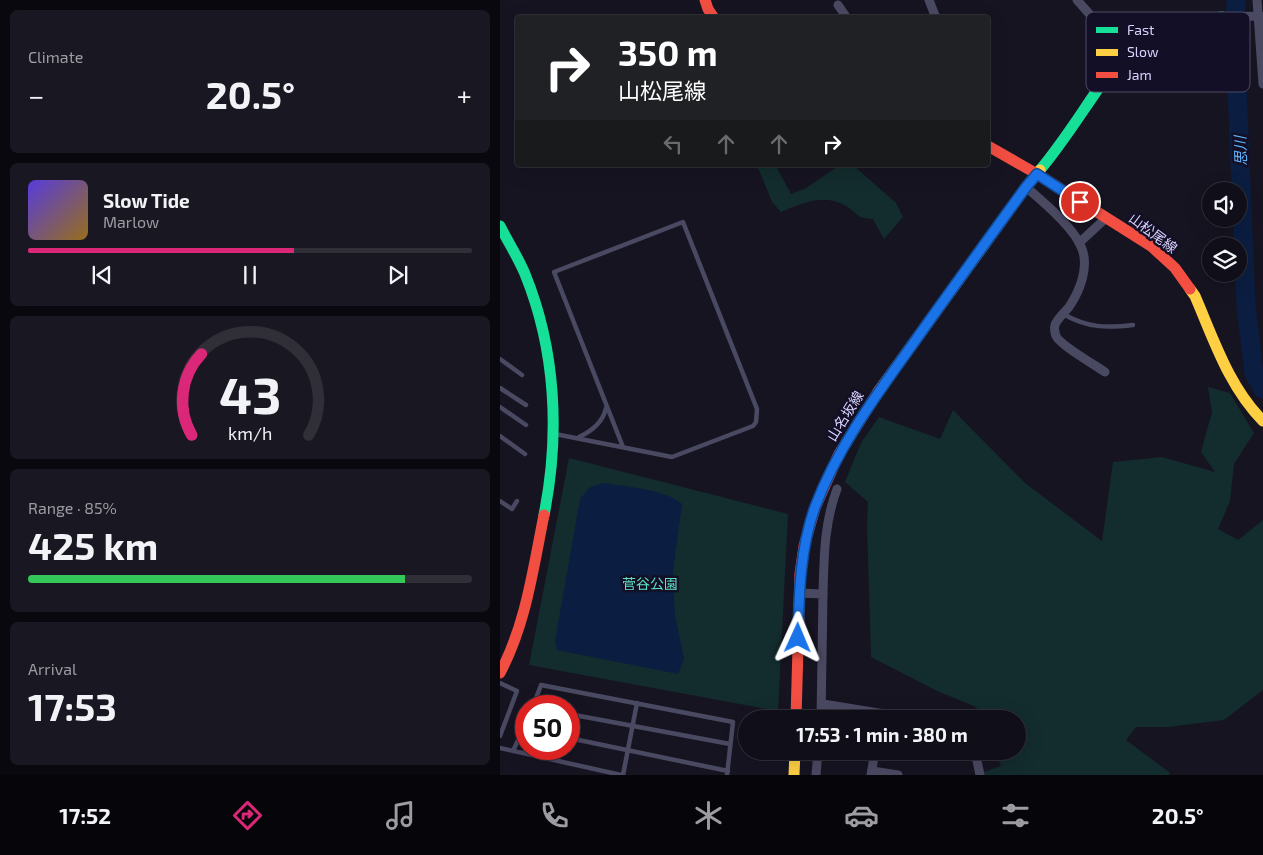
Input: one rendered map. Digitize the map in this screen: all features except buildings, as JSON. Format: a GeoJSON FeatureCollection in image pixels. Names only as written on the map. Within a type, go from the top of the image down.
{"type":"FeatureCollection","features":[{"type":"Feature","properties":{"kind":"main road"},"geometry":{"type":"LineString","coordinates":[[705,0],[712,15]]}},
{"type":"Feature","properties":{"kind":"main road","name":"山名坂線"},"geometry":{"type":"LineString","coordinates":[[796,710],[799,593],[804,546],[813,515],[839,454],[877,394],[1026,187],[1046,165],[1097,92]]}},
{"type":"Feature","properties":{"kind":"main road","name":"山松尾線"},"geometry":{"type":"LineString","coordinates":[[990,147],[1037,174],[1150,246],[1175,268],[1195,296],[1233,383],[1250,408],[1263,421]]}},
{"type":"Feature","properties":{"kind":"main road"},"geometry":{"type":"LineString","coordinates":[[500,226],[524,273],[542,326],[554,411],[554,447],[545,510],[524,617],[500,674]]}},
{"type":"Feature","properties":{"kind":"main road"},"geometry":{"type":"LineString","coordinates":[[794,775],[795,760]]}},
{"type":"Feature","properties":{"kind":"street"},"geometry":{"type":"LineString","coordinates":[[929,0],[935,15]]}},
{"type":"Feature","properties":{"kind":"street"},"geometry":{"type":"LineString","coordinates":[[1078,0],[1088,12]]}},
{"type":"Feature","properties":{"kind":"street"},"geometry":{"type":"LineString","coordinates":[[838,5],[844,15]]}},
{"type":"Feature","properties":{"kind":"street"},"geometry":{"type":"LineString","coordinates":[[1257,10],[1263,84]]}},
{"type":"Feature","properties":{"kind":"street"},"geometry":{"type":"LineString","coordinates":[[1026,187],[1053,210],[1082,247],[1085,259],[1083,276],[1078,291],[1055,324],[1055,335],[1060,343],[1105,372]]}},
{"type":"Feature","properties":{"kind":"street"},"geometry":{"type":"LineString","coordinates":[[1079,243],[1106,218]]}},
{"type":"Feature","properties":{"kind":"street"},"geometry":{"type":"LineString","coordinates":[[822,710],[825,538],[830,507],[837,489]]}},
{"type":"Feature","properties":{"kind":"street"},"geometry":{"type":"LineString","coordinates":[[799,593],[823,594]]}},
{"type":"Feature","properties":{"kind":"street"},"geometry":{"type":"LineString","coordinates":[[822,704],[852,710]]}},
{"type":"Feature","properties":{"kind":"street"},"geometry":{"type":"LineString","coordinates":[[816,775],[817,760]]}},
{"type":"Feature","properties":{"kind":"street"},"geometry":{"type":"LineString","coordinates":[[873,760],[871,773],[898,775]]}},
{"type":"Feature","properties":{"kind":"street"},"geometry":{"type":"LineString","coordinates":[[977,760],[980,775]]}},
{"type":"Feature","properties":{"kind":"lane"},"geometry":{"type":"LineString","coordinates":[[554,434],[672,457],[752,426],[756,422],[757,409],[683,222],[554,272],[622,447]]}},
{"type":"Feature","properties":{"kind":"lane"},"geometry":{"type":"LineString","coordinates":[[1063,314],[1077,322],[1097,327],[1133,325]]}},
{"type":"Feature","properties":{"kind":"lane"},"geometry":{"type":"LineString","coordinates":[[500,359],[522,374]]}},
{"type":"Feature","properties":{"kind":"lane"},"geometry":{"type":"LineString","coordinates":[[500,388],[526,406]]}},
{"type":"Feature","properties":{"kind":"lane"},"geometry":{"type":"LineString","coordinates":[[578,438],[599,424],[607,406]]}},
{"type":"Feature","properties":{"kind":"lane"},"geometry":{"type":"LineString","coordinates":[[500,407],[526,425]]}},
{"type":"Feature","properties":{"kind":"lane"},"geometry":{"type":"LineString","coordinates":[[500,436],[524,454]]}},
{"type":"Feature","properties":{"kind":"lane"},"geometry":{"type":"LineString","coordinates":[[500,501],[512,509],[517,501]]}},
{"type":"Feature","properties":{"kind":"lane"},"geometry":{"type":"LineString","coordinates":[[500,683],[517,692],[500,736]]}},
{"type":"Feature","properties":{"kind":"lane"},"geometry":{"type":"LineString","coordinates":[[538,695],[542,685],[733,722],[728,773],[580,740]]}},
{"type":"Feature","properties":{"kind":"lane"},"geometry":{"type":"LineString","coordinates":[[500,748],[622,775],[637,703]]}},
{"type":"Feature","properties":{"kind":"lane"},"geometry":{"type":"LineString","coordinates":[[580,716],[730,744]]}},
{"type":"Feature","properties":{"kind":"lane"},"geometry":{"type":"LineString","coordinates":[[513,751],[515,747]]}},
{"type":"Feature","properties":{"kind":"green space"},"geometry":{"type":"Polygon","coordinates":[[[758,167],[777,167],[791,194],[806,188],[837,167],[855,167],[896,203],[903,217],[884,239],[873,219],[861,217],[840,203],[823,200],[815,201],[781,212],[772,202],[758,167]]]}},
{"type":"Feature","properties":{"kind":"green space"},"geometry":{"type":"Polygon","coordinates":[[[1208,387],[1230,393],[1254,433],[1234,464],[1230,501],[1218,529],[1238,540],[1263,520],[1263,690],[1224,720],[1168,727],[1136,727],[1126,740],[1169,772],[1170,775],[984,775],[983,772],[1001,766],[999,760],[1026,760],[1026,710],[978,710],[976,707],[937,691],[871,657],[868,502],[845,482],[861,443],[879,417],[940,439],[953,410],[1025,483],[1102,541],[1113,462],[1162,457],[1215,472],[1201,452],[1212,412],[1208,387]]]}},
{"type":"Feature","properties":{"kind":"green space","name":"菅谷公園"},"geometry":{"type":"Polygon","coordinates":[[[569,458],[788,514],[778,710],[529,665],[569,458]]]}},
{"type":"Feature","properties":{"kind":"water"},"geometry":{"type":"Polygon","coordinates":[[[604,483],[655,492],[682,504],[673,571],[675,615],[684,659],[678,674],[557,650],[555,641],[580,499],[590,487],[604,483]]]}},
{"type":"Feature","properties":{"kind":"waterway","name":"思川"},"geometry":{"type":"LineString","coordinates":[[1236,0],[1236,12]]}},
{"type":"Feature","properties":{"kind":"waterway","name":"思川"},"geometry":{"type":"LineString","coordinates":[[1237,92],[1246,306],[1254,373],[1263,389]]}},
{"type":"Feature","properties":{"kind":"traffic: fast"},"geometry":{"type":"LineString","coordinates":[[1040,170],[1096,92]]}},
{"type":"Feature","properties":{"kind":"traffic: fast"},"geometry":{"type":"LineString","coordinates":[[500,226],[525,274],[543,332],[549,363],[553,424],[549,485],[544,515]]}},
{"type":"Feature","properties":{"kind":"traffic: slow"},"geometry":{"type":"LineString","coordinates":[[878,392],[1040,170]]}},
{"type":"Feature","properties":{"kind":"traffic: slow"},"geometry":{"type":"LineString","coordinates":[[1190,289],[1195,296],[1223,362],[1251,408],[1263,421]]}},
{"type":"Feature","properties":{"kind":"traffic: slow"},"geometry":{"type":"LineString","coordinates":[[794,775],[795,760]]}},
{"type":"Feature","properties":{"kind":"traffic: jam"},"geometry":{"type":"LineString","coordinates":[[705,0],[712,15]]}},
{"type":"Feature","properties":{"kind":"traffic: jam"},"geometry":{"type":"LineString","coordinates":[[990,147],[1037,174],[1151,246],[1175,268],[1190,289]]}},
{"type":"Feature","properties":{"kind":"traffic: jam"},"geometry":{"type":"LineString","coordinates":[[796,710],[800,574],[804,546],[815,508],[839,454],[878,392]]}},
{"type":"Feature","properties":{"kind":"traffic: jam"},"geometry":{"type":"LineString","coordinates":[[500,673],[509,654],[522,616],[544,515]]}},
{"type":"Feature","properties":{"kind":"route"},"geometry":{"type":"LineString","coordinates":[[798,638],[800,574],[804,546],[815,508],[839,454],[877,394],[1037,174],[1080,202]]}}]}
